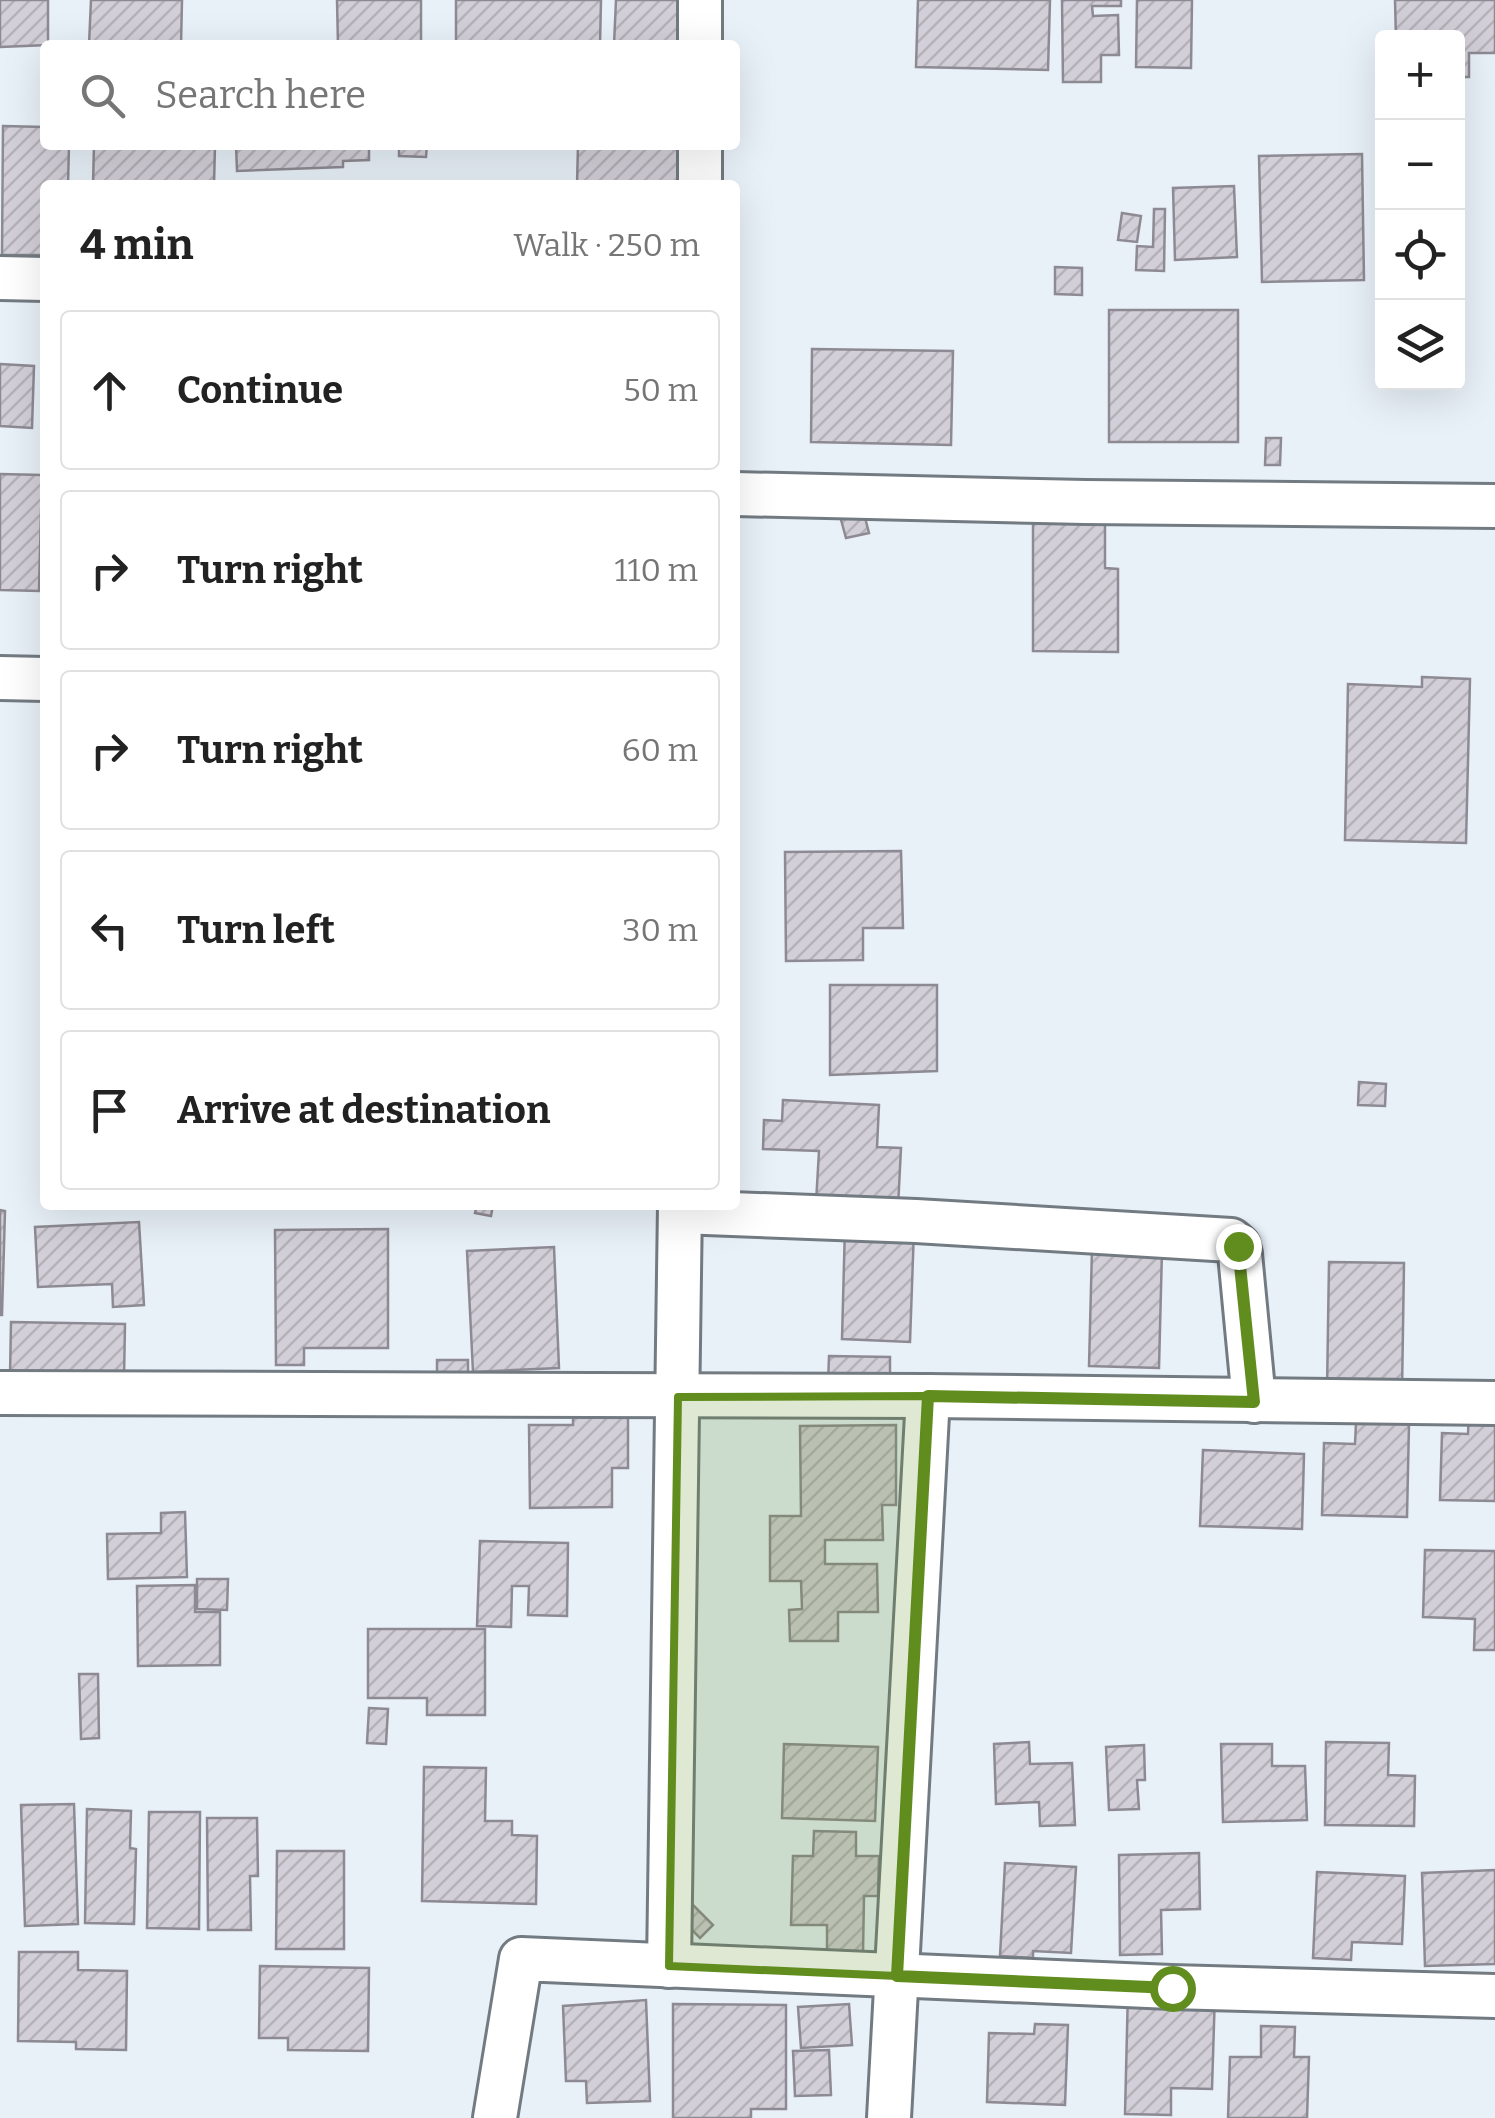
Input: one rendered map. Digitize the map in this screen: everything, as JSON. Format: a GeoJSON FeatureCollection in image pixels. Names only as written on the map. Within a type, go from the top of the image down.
{"type":"FeatureCollection","features":[{"type":"Feature","properties":{"kind":"street"},"geometry":{"type":"LineString","coordinates":[[700,0],[700,40]]}},
{"type":"Feature","properties":{"kind":"street"},"geometry":{"type":"LineString","coordinates":[[700,150],[700,180]]}},
{"type":"Feature","properties":{"kind":"street"},"geometry":{"type":"LineString","coordinates":[[0,278],[40,279]]}},
{"type":"Feature","properties":{"kind":"street"},"geometry":{"type":"LineString","coordinates":[[740,494],[1495,506]]}},
{"type":"Feature","properties":{"kind":"street"},"geometry":{"type":"LineString","coordinates":[[0,678],[40,679]]}},
{"type":"Feature","properties":{"kind":"street"},"geometry":{"type":"LineString","coordinates":[[670,1966],[680,1210]]}},
{"type":"Feature","properties":{"kind":"street"},"geometry":{"type":"LineString","coordinates":[[700,1210],[1231,1240],[1240,1254],[1254,1402]]}},
{"type":"Feature","properties":{"kind":"street"},"geometry":{"type":"LineString","coordinates":[[0,1392],[1495,1403]]}},
{"type":"Feature","properties":{"kind":"street"},"geometry":{"type":"LineString","coordinates":[[889,2118],[928,1396]]}},
{"type":"Feature","properties":{"kind":"street"},"geometry":{"type":"LineString","coordinates":[[495,2118],[522,1959],[1495,1996]]}},
{"type":"Feature","properties":{"kind":"highlighted area"},"geometry":{"type":"Polygon","coordinates":[[[928,1396],[897,1976],[669,1966],[678,1397],[928,1396]]]}},
{"type":"Feature","properties":{"kind":"building"},"geometry":{"type":"Polygon","coordinates":[[[0,0],[48,0],[48,40],[40,40],[40,45],[0,47],[0,0]]]}},
{"type":"Feature","properties":{"kind":"building"},"geometry":{"type":"Polygon","coordinates":[[[91,0],[182,0],[181,40],[89,40],[91,0]]]}},
{"type":"Feature","properties":{"kind":"building"},"geometry":{"type":"Polygon","coordinates":[[[337,0],[421,0],[421,40],[338,40],[337,0]]]}},
{"type":"Feature","properties":{"kind":"building"},"geometry":{"type":"Polygon","coordinates":[[[456,0],[601,0],[600,40],[456,40],[456,0]]]}},
{"type":"Feature","properties":{"kind":"building"},"geometry":{"type":"Polygon","coordinates":[[[616,0],[693,0],[692,40],[614,40],[616,0]]]}},
{"type":"Feature","properties":{"kind":"building"},"geometry":{"type":"Polygon","coordinates":[[[918,0],[1050,0],[1048,70],[916,67],[918,0]]]}},
{"type":"Feature","properties":{"kind":"building"},"geometry":{"type":"Polygon","coordinates":[[[1062,0],[1121,0],[1121,6],[1092,6],[1093,16],[1118,15],[1119,55],[1101,55],[1101,82],[1063,82],[1062,0]]]}},
{"type":"Feature","properties":{"kind":"building"},"geometry":{"type":"Polygon","coordinates":[[[1137,0],[1192,0],[1191,68],[1136,67],[1137,0]]]}},
{"type":"Feature","properties":{"kind":"building"},"geometry":{"type":"Polygon","coordinates":[[[1395,0],[1495,0],[1495,53],[1469,53],[1469,77],[1465,77],[1465,30],[1396,30],[1395,0]]]}},
{"type":"Feature","properties":{"kind":"building"},"geometry":{"type":"Polygon","coordinates":[[[3,126],[40,127],[40,150],[69,150],[68,180],[40,180],[40,255],[2,255],[3,126]]]}},
{"type":"Feature","properties":{"kind":"building"},"geometry":{"type":"Polygon","coordinates":[[[94,150],[215,150],[214,180],[93,180],[94,150]]]}},
{"type":"Feature","properties":{"kind":"building"},"geometry":{"type":"Polygon","coordinates":[[[236,150],[369,150],[369,160],[343,161],[343,167],[237,171],[236,150]]]}},
{"type":"Feature","properties":{"kind":"building"},"geometry":{"type":"Polygon","coordinates":[[[399,150],[427,150],[426,157],[399,156],[399,150]]]}},
{"type":"Feature","properties":{"kind":"building"},"geometry":{"type":"Polygon","coordinates":[[[578,150],[684,150],[684,180],[577,180],[578,150]]]}},
{"type":"Feature","properties":{"kind":"building"},"geometry":{"type":"Polygon","coordinates":[[[1362,154],[1364,280],[1262,282],[1259,156],[1362,154]]]}},
{"type":"Feature","properties":{"kind":"building"},"geometry":{"type":"Polygon","coordinates":[[[1234,186],[1237,257],[1175,260],[1173,188],[1234,186]]]}},
{"type":"Feature","properties":{"kind":"building"},"geometry":{"type":"Polygon","coordinates":[[[1154,209],[1165,209],[1164,271],[1136,270],[1137,246],[1153,247],[1154,209]]]}},
{"type":"Feature","properties":{"kind":"building"},"geometry":{"type":"Polygon","coordinates":[[[1122,213],[1141,216],[1137,242],[1118,240],[1122,213]]]}},
{"type":"Feature","properties":{"kind":"building"},"geometry":{"type":"Polygon","coordinates":[[[1055,267],[1082,268],[1082,295],[1055,294],[1055,267]]]}},
{"type":"Feature","properties":{"kind":"building"},"geometry":{"type":"Polygon","coordinates":[[[1109,310],[1238,310],[1238,442],[1109,442],[1109,310]]]}},
{"type":"Feature","properties":{"kind":"building"},"geometry":{"type":"Polygon","coordinates":[[[812,349],[953,351],[951,445],[811,442],[812,349]]]}},
{"type":"Feature","properties":{"kind":"building"},"geometry":{"type":"Polygon","coordinates":[[[0,364],[34,366],[32,428],[0,426],[0,364]]]}},
{"type":"Feature","properties":{"kind":"building"},"geometry":{"type":"Polygon","coordinates":[[[1266,438],[1281,438],[1280,465],[1265,465],[1266,438]]]}},
{"type":"Feature","properties":{"kind":"building"},"geometry":{"type":"Polygon","coordinates":[[[0,474],[40,475],[39,591],[0,590],[0,474]]]}},
{"type":"Feature","properties":{"kind":"building"},"geometry":{"type":"Polygon","coordinates":[[[1033,507],[1105,508],[1105,568],[1118,569],[1118,652],[1033,651],[1033,507]]]}},
{"type":"Feature","properties":{"kind":"building"},"geometry":{"type":"Polygon","coordinates":[[[863,510],[869,533],[846,538],[840,516],[863,510]]]}},
{"type":"Feature","properties":{"kind":"building"},"geometry":{"type":"Polygon","coordinates":[[[1422,677],[1470,679],[1466,843],[1345,840],[1348,684],[1422,687],[1422,677]]]}},
{"type":"Feature","properties":{"kind":"building"},"geometry":{"type":"Polygon","coordinates":[[[901,851],[903,928],[863,928],[863,960],[786,961],[785,852],[901,851]]]}},
{"type":"Feature","properties":{"kind":"building"},"geometry":{"type":"Polygon","coordinates":[[[830,985],[937,985],[937,1071],[830,1075],[830,985]]]}},
{"type":"Feature","properties":{"kind":"building"},"geometry":{"type":"Polygon","coordinates":[[[1359,1082],[1386,1084],[1385,1106],[1358,1105],[1359,1082]]]}},
{"type":"Feature","properties":{"kind":"building"},"geometry":{"type":"Polygon","coordinates":[[[783,1100],[879,1105],[877,1147],[901,1148],[898,1207],[816,1203],[819,1151],[763,1149],[764,1120],[782,1121],[783,1100]]]}},
{"type":"Feature","properties":{"kind":"building"},"geometry":{"type":"Polygon","coordinates":[[[0,1210],[5,1211],[2,1315],[0,1315],[0,1210]]]}},
{"type":"Feature","properties":{"kind":"building"},"geometry":{"type":"Polygon","coordinates":[[[476,1210],[492,1210],[491,1216],[475,1213],[476,1210]]]}},
{"type":"Feature","properties":{"kind":"building"},"geometry":{"type":"Polygon","coordinates":[[[139,1222],[144,1305],[113,1307],[112,1284],[38,1287],[35,1227],[139,1222]]]}},
{"type":"Feature","properties":{"kind":"building"},"geometry":{"type":"Polygon","coordinates":[[[845,1226],[914,1229],[910,1342],[842,1339],[845,1226]]]}},
{"type":"Feature","properties":{"kind":"building"},"geometry":{"type":"Polygon","coordinates":[[[388,1229],[388,1348],[304,1348],[304,1365],[276,1365],[275,1230],[388,1229]]]}},
{"type":"Feature","properties":{"kind":"building"},"geometry":{"type":"Polygon","coordinates":[[[554,1247],[559,1368],[473,1372],[467,1251],[554,1247]]]}},
{"type":"Feature","properties":{"kind":"building"},"geometry":{"type":"Polygon","coordinates":[[[1092,1249],[1162,1250],[1159,1368],[1089,1366],[1092,1249]]]}},
{"type":"Feature","properties":{"kind":"building"},"geometry":{"type":"Polygon","coordinates":[[[1329,1262],[1404,1263],[1402,1392],[1327,1391],[1329,1262]]]}},
{"type":"Feature","properties":{"kind":"building"},"geometry":{"type":"Polygon","coordinates":[[[11,1322],[125,1324],[124,1378],[10,1376],[11,1322]]]}},
{"type":"Feature","properties":{"kind":"building"},"geometry":{"type":"Polygon","coordinates":[[[829,1356],[890,1357],[890,1385],[828,1384],[829,1356]]]}},
{"type":"Feature","properties":{"kind":"building"},"geometry":{"type":"Polygon","coordinates":[[[437,1360],[468,1360],[468,1389],[437,1389],[437,1360]]]}},
{"type":"Feature","properties":{"kind":"building"},"geometry":{"type":"Polygon","coordinates":[[[1469,1408],[1495,1409],[1495,1501],[1440,1500],[1442,1433],[1468,1434],[1469,1408]]]}},
{"type":"Feature","properties":{"kind":"building"},"geometry":{"type":"Polygon","coordinates":[[[628,1413],[628,1468],[612,1468],[612,1507],[530,1508],[529,1425],[573,1425],[573,1414],[628,1413]]]}},
{"type":"Feature","properties":{"kind":"building"},"geometry":{"type":"Polygon","coordinates":[[[1356,1423],[1409,1424],[1407,1517],[1322,1515],[1324,1443],[1355,1444],[1356,1423]]]}},
{"type":"Feature","properties":{"kind":"building"},"geometry":{"type":"Polygon","coordinates":[[[896,1425],[896,1505],[882,1505],[883,1540],[825,1540],[825,1564],[877,1564],[878,1612],[838,1612],[838,1641],[790,1641],[789,1610],[802,1609],[801,1581],[770,1581],[770,1516],[801,1516],[800,1426],[896,1425]]]}},
{"type":"Feature","properties":{"kind":"building"},"geometry":{"type":"Polygon","coordinates":[[[1203,1450],[1304,1454],[1302,1529],[1200,1526],[1203,1450]]]}},
{"type":"Feature","properties":{"kind":"building"},"geometry":{"type":"Polygon","coordinates":[[[185,1512],[187,1577],[108,1579],[107,1534],[161,1533],[161,1513],[185,1512]]]}},
{"type":"Feature","properties":{"kind":"building"},"geometry":{"type":"Polygon","coordinates":[[[480,1541],[568,1543],[567,1616],[528,1615],[529,1586],[512,1586],[511,1627],[477,1626],[480,1541]]]}},
{"type":"Feature","properties":{"kind":"building"},"geometry":{"type":"Polygon","coordinates":[[[1425,1550],[1495,1551],[1495,1650],[1474,1650],[1475,1619],[1423,1617],[1425,1550]]]}},
{"type":"Feature","properties":{"kind":"building"},"geometry":{"type":"Polygon","coordinates":[[[197,1579],[228,1579],[227,1610],[197,1609],[197,1579]]]}},
{"type":"Feature","properties":{"kind":"building"},"geometry":{"type":"Polygon","coordinates":[[[195,1585],[195,1612],[220,1612],[220,1665],[138,1666],[137,1586],[195,1585]]]}},
{"type":"Feature","properties":{"kind":"building"},"geometry":{"type":"Polygon","coordinates":[[[368,1629],[485,1629],[485,1715],[427,1715],[427,1698],[368,1698],[368,1629]]]}},
{"type":"Feature","properties":{"kind":"building"},"geometry":{"type":"Polygon","coordinates":[[[79,1674],[98,1674],[99,1738],[81,1739],[79,1674]]]}},
{"type":"Feature","properties":{"kind":"building"},"geometry":{"type":"Polygon","coordinates":[[[369,1708],[388,1709],[386,1744],[367,1743],[369,1708]]]}},
{"type":"Feature","properties":{"kind":"building"},"geometry":{"type":"Polygon","coordinates":[[[1029,1742],[1030,1764],[1072,1763],[1075,1825],[1040,1826],[1039,1802],[996,1804],[994,1744],[1029,1742]]]}},
{"type":"Feature","properties":{"kind":"building"},"geometry":{"type":"Polygon","coordinates":[[[1326,1742],[1389,1743],[1388,1775],[1415,1776],[1414,1826],[1325,1825],[1326,1742]]]}},
{"type":"Feature","properties":{"kind":"building"},"geometry":{"type":"Polygon","coordinates":[[[784,1744],[878,1747],[875,1821],[782,1818],[784,1744]]]}},
{"type":"Feature","properties":{"kind":"building"},"geometry":{"type":"Polygon","coordinates":[[[1221,1744],[1272,1744],[1272,1766],[1305,1766],[1307,1820],[1223,1822],[1221,1744]]]}},
{"type":"Feature","properties":{"kind":"building"},"geometry":{"type":"Polygon","coordinates":[[[1144,1745],[1145,1780],[1137,1780],[1139,1809],[1109,1810],[1106,1747],[1144,1745]]]}},
{"type":"Feature","properties":{"kind":"building"},"geometry":{"type":"Polygon","coordinates":[[[424,1767],[486,1768],[485,1821],[512,1821],[512,1835],[537,1836],[536,1904],[422,1901],[424,1767]]]}},
{"type":"Feature","properties":{"kind":"building"},"geometry":{"type":"Polygon","coordinates":[[[74,1804],[78,1924],[25,1926],[21,1805],[74,1804]]]}},
{"type":"Feature","properties":{"kind":"building"},"geometry":{"type":"Polygon","coordinates":[[[87,1809],[131,1811],[130,1848],[136,1849],[134,1924],[85,1923],[87,1809]]]}},
{"type":"Feature","properties":{"kind":"building"},"geometry":{"type":"Polygon","coordinates":[[[149,1812],[200,1812],[199,1929],[147,1928],[149,1812]]]}},
{"type":"Feature","properties":{"kind":"building"},"geometry":{"type":"Polygon","coordinates":[[[207,1818],[257,1818],[258,1876],[250,1876],[251,1930],[208,1930],[207,1818]]]}},
{"type":"Feature","properties":{"kind":"building"},"geometry":{"type":"Polygon","coordinates":[[[814,1831],[856,1832],[856,1856],[879,1856],[878,1896],[864,1896],[863,1954],[827,1953],[827,1925],[791,1925],[793,1856],[813,1856],[814,1831]]]}},
{"type":"Feature","properties":{"kind":"building"},"geometry":{"type":"Polygon","coordinates":[[[277,1851],[344,1851],[344,1949],[276,1949],[277,1851]]]}},
{"type":"Feature","properties":{"kind":"building"},"geometry":{"type":"Polygon","coordinates":[[[1199,1853],[1200,1909],[1161,1910],[1162,1954],[1120,1955],[1119,1855],[1199,1853]]]}},
{"type":"Feature","properties":{"kind":"building"},"geometry":{"type":"Polygon","coordinates":[[[1005,1863],[1076,1867],[1071,1953],[1033,1951],[1033,1958],[1000,1956],[1005,1863]]]}},
{"type":"Feature","properties":{"kind":"building"},"geometry":{"type":"Polygon","coordinates":[[[1495,1870],[1495,1964],[1425,1966],[1422,1873],[1495,1870]]]}},
{"type":"Feature","properties":{"kind":"building"},"geometry":{"type":"Polygon","coordinates":[[[1317,1872],[1405,1876],[1402,1944],[1352,1942],[1351,1960],[1313,1958],[1317,1872]]]}},
{"type":"Feature","properties":{"kind":"building"},"geometry":{"type":"Polygon","coordinates":[[[692,1904],[713,1925],[700,1938],[679,1917],[692,1904]]]}},
{"type":"Feature","properties":{"kind":"building"},"geometry":{"type":"Polygon","coordinates":[[[19,1952],[78,1952],[78,1970],[127,1971],[126,2050],[76,2049],[76,2042],[18,2041],[19,1952]]]}},
{"type":"Feature","properties":{"kind":"building"},"geometry":{"type":"Polygon","coordinates":[[[260,1966],[369,1968],[368,2051],[288,2050],[288,2038],[259,2038],[260,1966]]]}},
{"type":"Feature","properties":{"kind":"building"},"geometry":{"type":"Polygon","coordinates":[[[1128,1990],[1215,1992],[1212,2089],[1171,2088],[1171,2115],[1125,2114],[1128,1990]]]}},
{"type":"Feature","properties":{"kind":"building"},"geometry":{"type":"Polygon","coordinates":[[[646,2000],[650,2101],[587,2103],[586,2081],[566,2081],[563,2006],[646,2000]]]}},
{"type":"Feature","properties":{"kind":"building"},"geometry":{"type":"Polygon","coordinates":[[[673,2004],[786,2005],[786,2109],[751,2109],[751,2118],[673,2118],[673,2004]]]}},
{"type":"Feature","properties":{"kind":"building"},"geometry":{"type":"Polygon","coordinates":[[[849,2004],[852,2045],[801,2048],[798,2007],[849,2004]]]}},
{"type":"Feature","properties":{"kind":"building"},"geometry":{"type":"Polygon","coordinates":[[[1035,2024],[1068,2025],[1065,2105],[987,2102],[989,2033],[1034,2034],[1035,2024]]]}},
{"type":"Feature","properties":{"kind":"building"},"geometry":{"type":"Polygon","coordinates":[[[1261,2026],[1295,2027],[1294,2057],[1309,2057],[1307,2118],[1228,2118],[1230,2057],[1261,2057],[1261,2026]]]}},
{"type":"Feature","properties":{"kind":"building"},"geometry":{"type":"Polygon","coordinates":[[[829,2050],[831,2095],[795,2096],[793,2051],[829,2050]]]}},
{"type":"Feature","properties":{"kind":"route"},"geometry":{"type":"LineString","coordinates":[[1172,1988],[897,1976],[928,1396],[1254,1402],[1238,1246]]}}]}
